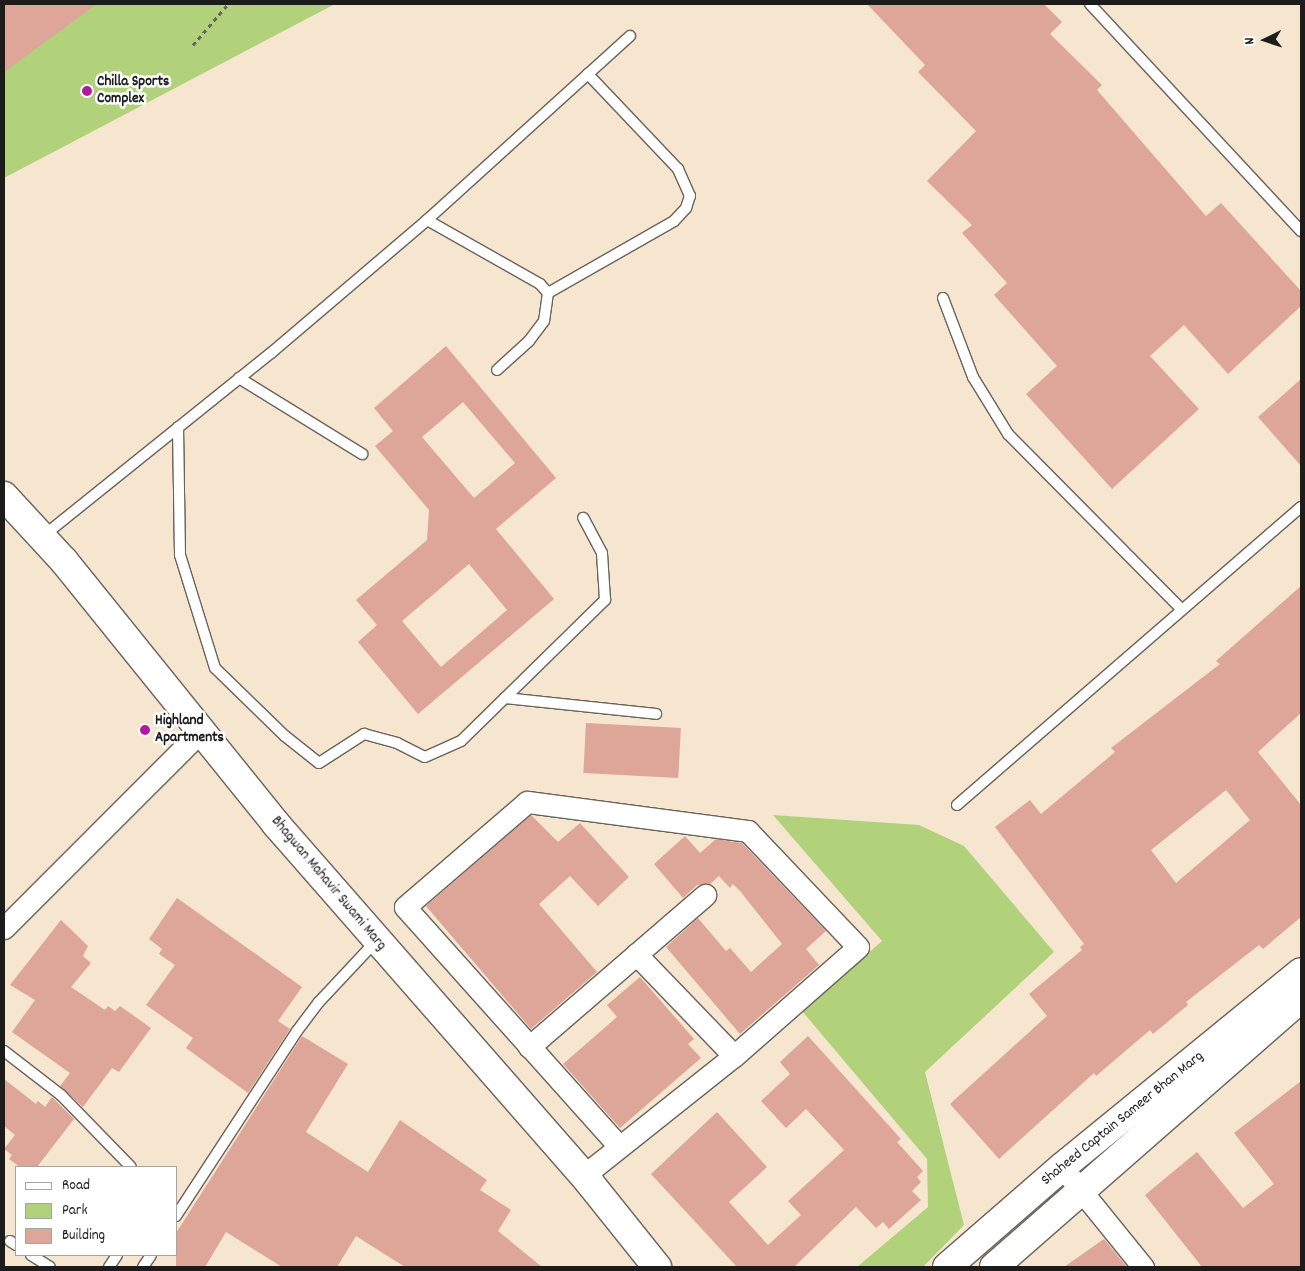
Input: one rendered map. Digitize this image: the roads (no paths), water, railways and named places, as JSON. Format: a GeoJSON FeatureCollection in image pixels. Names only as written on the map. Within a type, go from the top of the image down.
{"type":"FeatureCollection","features":[{"type":"Feature","properties":{"kind":"street","name":"Bhagwan Mahavir Swami Marg"},"geometry":{"type":"LineString","coordinates":[[4,496],[42,537],[376,941],[583,1176],[657,1267]]}},
{"type":"Feature","properties":{"kind":"street"},"geometry":{"type":"LineString","coordinates":[[4,928],[201,731]]}},
{"type":"Feature","properties":{"kind":"street"},"geometry":{"type":"LineString","coordinates":[[583,1176],[734,1056],[858,947],[748,831],[527,802],[405,907],[619,1146]]}},
{"type":"Feature","properties":{"kind":"street"},"geometry":{"type":"LineString","coordinates":[[529,1046],[705,895]]}},
{"type":"Feature","properties":{"kind":"street"},"geometry":{"type":"LineString","coordinates":[[636,954],[734,1056]]}},
{"type":"Feature","properties":{"kind":"street","name":"Shaheed Captain Sameer Bhan Marg"},"geometry":{"type":"LineString","coordinates":[[947,1267],[1062,1168],[1301,972]]}},
{"type":"Feature","properties":{"kind":"street","name":"Shaheed Captain Sameer Bhan Marg"},"geometry":{"type":"LineString","coordinates":[[994,1267],[1301,998]]}},
{"type":"Feature","properties":{"kind":"street"},"geometry":{"type":"LineString","coordinates":[[1062,1168],[1082,1189],[1143,1267]]}},
{"type":"Feature","properties":{"kind":"lane"},"geometry":{"type":"LineString","coordinates":[[1090,4],[1301,231]]}},
{"type":"Feature","properties":{"kind":"lane"},"geometry":{"type":"LineString","coordinates":[[42,537],[239,378],[427,220],[630,36]]}},
{"type":"Feature","properties":{"kind":"lane"},"geometry":{"type":"LineString","coordinates":[[548,293],[674,221],[686,208],[690,196],[678,169],[588,74]]}},
{"type":"Feature","properties":{"kind":"lane"},"geometry":{"type":"LineString","coordinates":[[427,220],[540,284],[548,293],[544,321],[529,341],[497,370]]}},
{"type":"Feature","properties":{"kind":"lane"},"geometry":{"type":"LineString","coordinates":[[943,298],[973,377],[1008,434],[1182,610]]}},
{"type":"Feature","properties":{"kind":"lane"},"geometry":{"type":"LineString","coordinates":[[239,378],[362,454]]}},
{"type":"Feature","properties":{"kind":"lane"},"geometry":{"type":"LineString","coordinates":[[178,427],[180,555],[215,668],[285,736],[319,762],[364,734],[397,743],[425,756],[462,741],[605,600],[602,553],[583,518]]}},
{"type":"Feature","properties":{"kind":"lane"},"geometry":{"type":"LineString","coordinates":[[957,805],[1301,507]]}},
{"type":"Feature","properties":{"kind":"lane"},"geometry":{"type":"LineString","coordinates":[[505,698],[656,714]]}},
{"type":"Feature","properties":{"kind":"lane"},"geometry":{"type":"LineString","coordinates":[[178,1213],[318,1002],[376,941]]}},
{"type":"Feature","properties":{"kind":"lane"},"geometry":{"type":"LineString","coordinates":[[4,1051],[61,1095],[130,1166]]}},
{"type":"Feature","properties":{"kind":"lane"},"geometry":{"type":"LineString","coordinates":[[33,1256],[50,1267]]}},
{"type":"Feature","properties":{"kind":"lane"},"geometry":{"type":"LineString","coordinates":[[109,1267],[116,1256]]}},
{"type":"Feature","properties":{"kind":"lane"},"geometry":{"type":"LineString","coordinates":[[143,1267],[150,1256]]}},
{"type":"Feature","properties":{"kind":"place","name":"Chilla Sports Complex"},"geometry":{"type":"Point","coordinates":[87,91]}},
{"type":"Feature","properties":{"kind":"place","name":"Highland Apartments"},"geometry":{"type":"Point","coordinates":[145,730]}}]}
